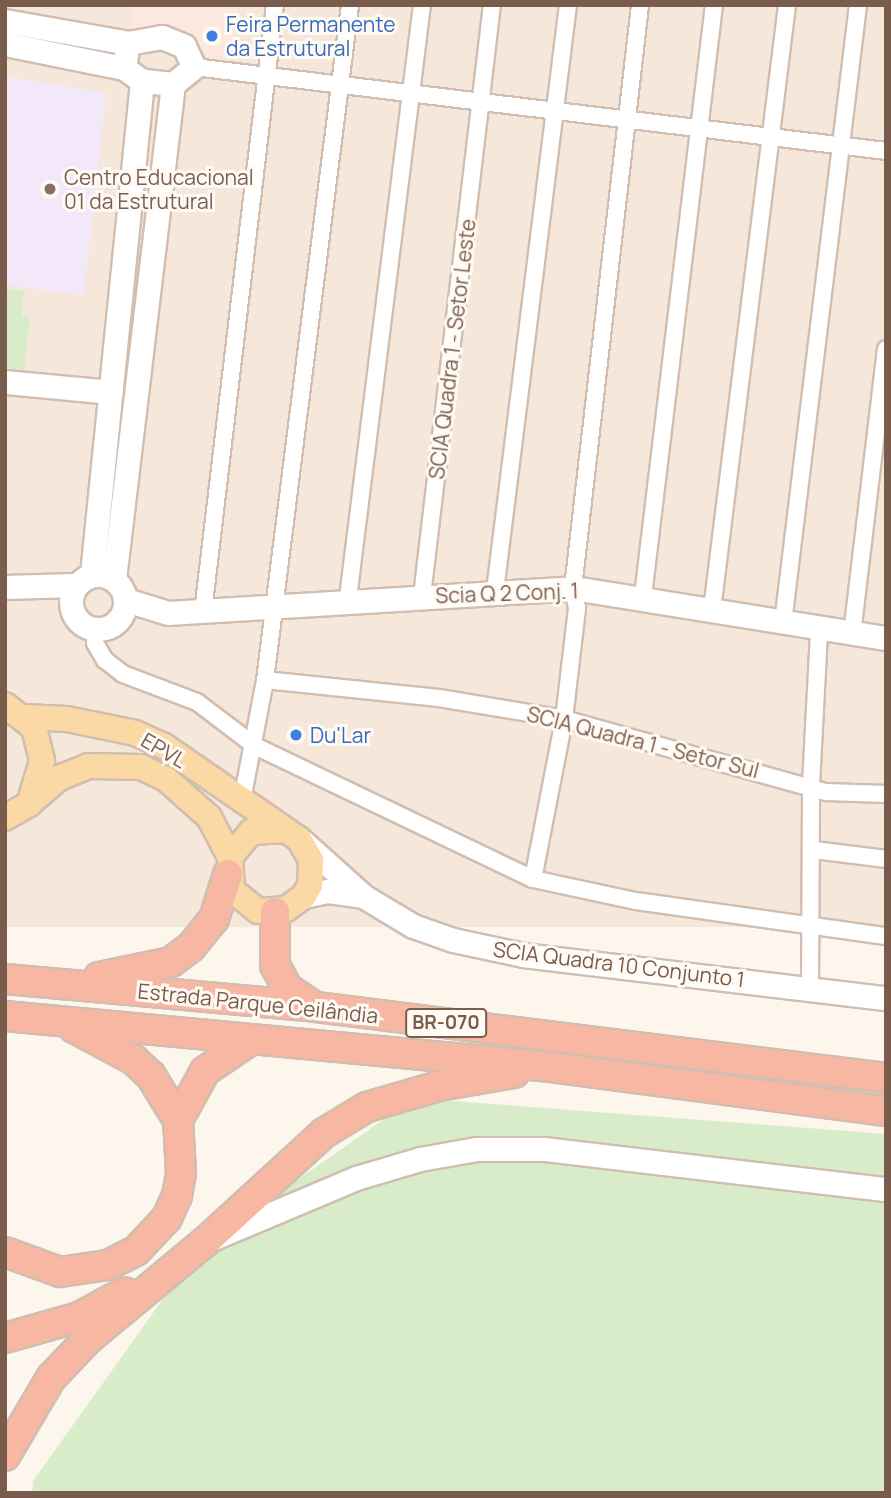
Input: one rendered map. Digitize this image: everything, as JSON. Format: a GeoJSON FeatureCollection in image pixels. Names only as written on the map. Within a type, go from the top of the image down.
{"type":"FeatureCollection","features":[{"type":"Feature","properties":{"kind":"highway"},"geometry":{"type":"LineString","coordinates":[[54,984],[127,974],[171,962],[191,947],[214,919],[229,865]]}},
{"type":"Feature","properties":{"kind":"highway"},"geometry":{"type":"LineString","coordinates":[[275,912],[275,965],[287,988],[316,1007]]}},
{"type":"Feature","properties":{"kind":"highway","name":"Estrada Parque Ceilândia"},"geometry":{"type":"LineString","coordinates":[[5,979],[316,1007],[886,1078]]}},
{"type":"Feature","properties":{"kind":"highway","name":"Estrada Parque Ceilândia"},"geometry":{"type":"LineString","coordinates":[[8,1016],[551,1067],[886,1111]]}},
{"type":"Feature","properties":{"kind":"highway"},"geometry":{"type":"LineString","coordinates":[[5,1252],[60,1272],[108,1265],[136,1251],[167,1218],[177,1196],[181,1173],[178,1120],[151,1076],[134,1060],[55,1020]]}},
{"type":"Feature","properties":{"kind":"highway"},"geometry":{"type":"LineString","coordinates":[[178,1120],[205,1071],[251,1040]]}},
{"type":"Feature","properties":{"kind":"highway"},"geometry":{"type":"LineString","coordinates":[[5,1456],[51,1378],[88,1339],[205,1242],[324,1133],[367,1107],[439,1086],[551,1067]]}},
{"type":"Feature","properties":{"kind":"highway"},"geometry":{"type":"LineString","coordinates":[[5,1338],[79,1317],[205,1242]]}},
{"type":"Feature","properties":{"kind":"main road","name":"EPVL"},"geometry":{"type":"LineString","coordinates":[[15,711],[135,733],[164,746],[291,835]]}},
{"type":"Feature","properties":{"kind":"main road"},"geometry":{"type":"LineString","coordinates":[[15,711],[34,728],[42,761],[29,804]]}},
{"type":"Feature","properties":{"kind":"main road","name":"EPVL"},"geometry":{"type":"LineString","coordinates":[[5,819],[29,804],[59,778],[88,766],[141,767],[166,779],[209,817],[229,865]]}},
{"type":"Feature","properties":{"kind":"main road"},"geometry":{"type":"LineString","coordinates":[[251,832],[291,835],[312,860],[310,885],[304,896],[275,912],[243,903],[229,865],[251,832]]}},
{"type":"Feature","properties":{"kind":"street"},"geometry":{"type":"LineString","coordinates":[[203,612],[275,5]]}},
{"type":"Feature","properties":{"kind":"street"},"geometry":{"type":"LineString","coordinates":[[242,800],[255,746],[265,680],[350,5]]}},
{"type":"Feature","properties":{"kind":"street"},"geometry":{"type":"LineString","coordinates":[[347,606],[422,5]]}},
{"type":"Feature","properties":{"kind":"street","name":"SCIA Quadra 1 - Setor Leste"},"geometry":{"type":"LineString","coordinates":[[422,596],[492,5]]}},
{"type":"Feature","properties":{"kind":"street"},"geometry":{"type":"LineString","coordinates":[[495,591],[568,5]]}},
{"type":"Feature","properties":{"kind":"street"},"geometry":{"type":"LineString","coordinates":[[533,879],[564,719],[577,608],[573,588],[640,5]]}},
{"type":"Feature","properties":{"kind":"street"},"geometry":{"type":"LineString","coordinates":[[643,596],[714,5]]}},
{"type":"Feature","properties":{"kind":"street"},"geometry":{"type":"LineString","coordinates":[[712,610],[787,5]]}},
{"type":"Feature","properties":{"kind":"street"},"geometry":{"type":"LineString","coordinates":[[783,623],[858,5]]}},
{"type":"Feature","properties":{"kind":"street"},"geometry":{"type":"LineString","coordinates":[[5,21],[128,43],[149,37],[174,40],[192,56],[194,67]]}},
{"type":"Feature","properties":{"kind":"street"},"geometry":{"type":"LineString","coordinates":[[88,584],[111,392],[133,75],[128,43]]}},
{"type":"Feature","properties":{"kind":"street"},"geometry":{"type":"LineString","coordinates":[[5,44],[173,84]]}},
{"type":"Feature","properties":{"kind":"street"},"geometry":{"type":"LineString","coordinates":[[5,587],[88,584],[127,600],[114,625],[95,630],[75,618],[88,584],[173,84],[194,67],[886,151]]}},
{"type":"Feature","properties":{"kind":"street"},"geometry":{"type":"LineString","coordinates":[[852,634],[886,349]]}},
{"type":"Feature","properties":{"kind":"street"},"geometry":{"type":"LineString","coordinates":[[5,382],[111,392]]}},
{"type":"Feature","properties":{"kind":"street"},"geometry":{"type":"LineString","coordinates":[[5,594],[88,584]]}},
{"type":"Feature","properties":{"kind":"street","name":"Scia Q 2 Conj. 1"},"geometry":{"type":"LineString","coordinates":[[127,600],[168,613],[347,606],[422,596],[573,588],[643,596],[818,630],[886,638]]}},
{"type":"Feature","properties":{"kind":"street"},"geometry":{"type":"LineString","coordinates":[[95,630],[95,643],[105,660],[123,674],[197,702],[255,746],[533,879],[636,901],[813,928],[886,936]]}},
{"type":"Feature","properties":{"kind":"street"},"geometry":{"type":"LineString","coordinates":[[810,988],[814,850],[811,785],[818,630]]}},
{"type":"Feature","properties":{"kind":"street","name":"SCIA Quadra 1 - Setor Sul"},"geometry":{"type":"LineString","coordinates":[[265,680],[439,698],[564,719],[811,785],[826,792],[886,794]]}},
{"type":"Feature","properties":{"kind":"street","name":"SCIA Quadra 10 Conjunto 1"},"geometry":{"type":"LineString","coordinates":[[291,835],[363,896],[413,926],[523,955],[886,998]]}},
{"type":"Feature","properties":{"kind":"street"},"geometry":{"type":"LineString","coordinates":[[814,850],[886,859]]}},
{"type":"Feature","properties":{"kind":"street","name":"SCIA Quadra 10 Conjunto 1"},"geometry":{"type":"LineString","coordinates":[[304,896],[328,891],[363,896]]}},
{"type":"Feature","properties":{"kind":"street"},"geometry":{"type":"LineString","coordinates":[[205,1242],[356,1178],[420,1159],[477,1149],[544,1149],[886,1189]]}},
{"type":"Feature","properties":{"kind":"shaded area"},"geometry":{"type":"Polygon","coordinates":[[[5,5],[886,5],[886,927],[5,927],[5,5]]]}},
{"type":"Feature","properties":{"kind":"shaded area","name":"Feira Permanente da Estrutural"},"geometry":{"type":"Polygon","coordinates":[[[131,5],[237,5],[229,63],[211,59],[180,26],[130,28],[131,5]]]}},
{"type":"Feature","properties":{"kind":"shaded area","name":"Centro Educacional 01 da Estrutural"},"geometry":{"type":"Polygon","coordinates":[[[5,77],[106,93],[84,295],[5,285],[5,77]]]}},
{"type":"Feature","properties":{"kind":"green space"},"geometry":{"type":"Polygon","coordinates":[[[5,289],[24,291],[22,316],[30,317],[24,370],[5,368],[5,289]]]}},
{"type":"Feature","properties":{"kind":"green space"},"geometry":{"type":"Polygon","coordinates":[[[414,1098],[886,1134],[886,1493],[32,1493],[33,1481],[198,1250],[414,1098]]]}},
{"type":"Feature","properties":{"kind":"place","name":"Feira Permanente da Estrutural"},"geometry":{"type":"Point","coordinates":[212,36]}},
{"type":"Feature","properties":{"kind":"place","name":"Centro Educacional 01 da Estrutural"},"geometry":{"type":"Point","coordinates":[50,189]}},
{"type":"Feature","properties":{"kind":"place","name":"Du'Lar"},"geometry":{"type":"Point","coordinates":[296,735]}}]}
